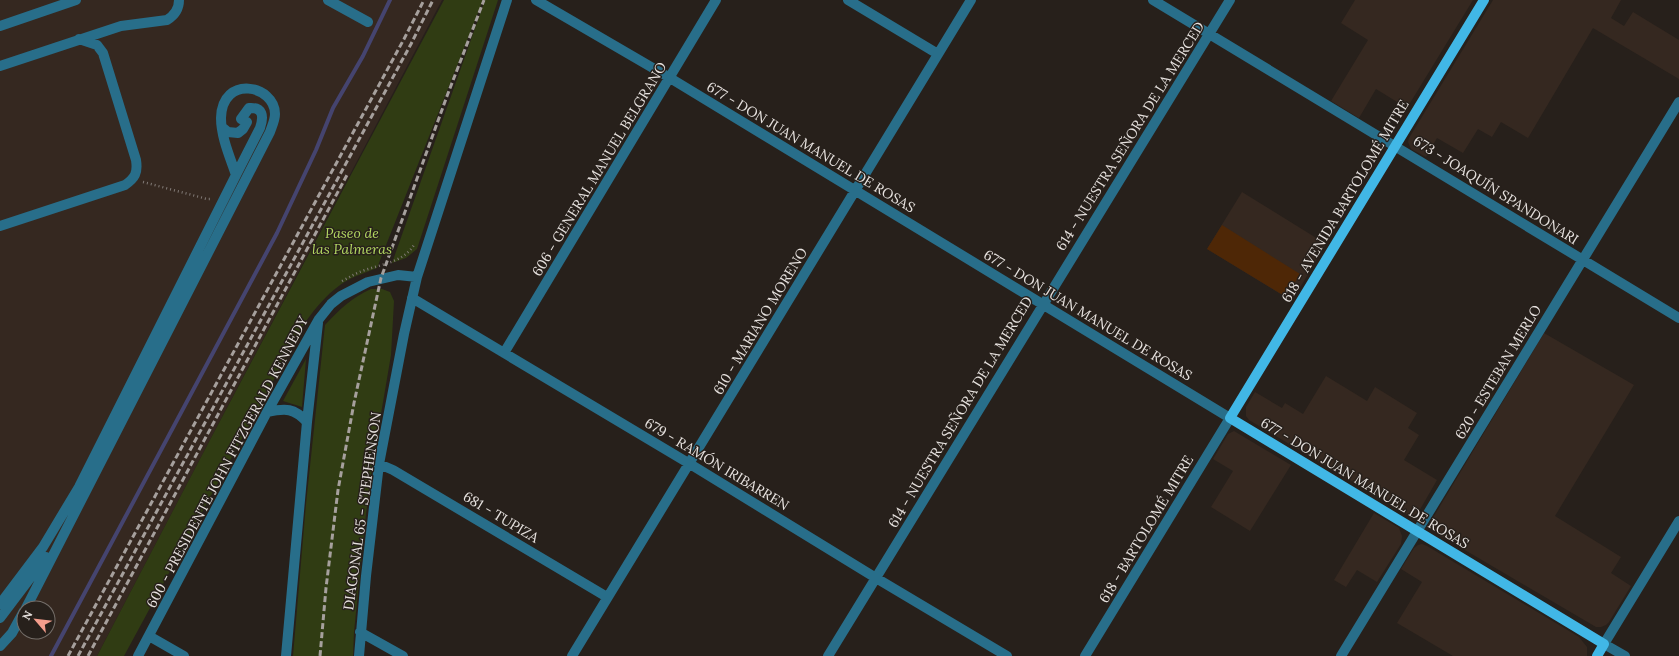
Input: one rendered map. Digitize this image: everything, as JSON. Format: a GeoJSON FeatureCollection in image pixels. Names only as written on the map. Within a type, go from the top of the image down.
{"type":"FeatureCollection","features":[{"type":"Feature","properties":{"kind":"main road","name":"618 - AVENIDA BARTOLOMÉ MITRE"},"geometry":{"type":"LineString","coordinates":[[1230,418],[1484,0]]}},
{"type":"Feature","properties":{"kind":"main road","name":"677 - DON JUAN MANUEL DE ROSAS"},"geometry":{"type":"LineString","coordinates":[[1230,418],[1604,644]]}},
{"type":"Feature","properties":{"kind":"main road"},"geometry":{"type":"LineString","coordinates":[[1597,656],[1604,644]]}},
{"type":"Feature","properties":{"kind":"street"},"geometry":{"type":"LineString","coordinates":[[0,26],[76,0]]}},
{"type":"Feature","properties":{"kind":"street"},"geometry":{"type":"LineString","coordinates":[[0,66],[121,26],[167,20],[178,10],[179,0]]}},
{"type":"Feature","properties":{"kind":"street"},"geometry":{"type":"LineString","coordinates":[[328,0],[368,22]]}},
{"type":"Feature","properties":{"kind":"street"},"geometry":{"type":"LineString","coordinates":[[417,277],[508,0]]}},
{"type":"Feature","properties":{"kind":"street","name":"677 - DON JUAN MANUEL DE ROSAS"},"geometry":{"type":"LineString","coordinates":[[536,0],[670,78],[1230,418]]}},
{"type":"Feature","properties":{"kind":"street","name":"606 - GENERAL MANUEL BELGRANO"},"geometry":{"type":"LineString","coordinates":[[504,353],[716,0]]}},
{"type":"Feature","properties":{"kind":"street"},"geometry":{"type":"LineString","coordinates":[[848,0],[938,54]]}},
{"type":"Feature","properties":{"kind":"street","name":"610 - MARIANO MORENO"},"geometry":{"type":"LineString","coordinates":[[572,656],[971,0]]}},
{"type":"Feature","properties":{"kind":"street","name":"673 - JOAQUÍN SPANDONARI"},"geometry":{"type":"LineString","coordinates":[[1153,0],[1210,33],[1679,318]]}},
{"type":"Feature","properties":{"kind":"street","name":"614 - NUESTRA SEÑORA DE LA MERCED"},"geometry":{"type":"LineString","coordinates":[[828,656],[1042,304],[1230,0]]}},
{"type":"Feature","properties":{"kind":"street"},"geometry":{"type":"LineString","coordinates":[[0,226],[125,185],[134,179],[138,170],[102,53],[97,44],[79,39]]}},
{"type":"Feature","properties":{"kind":"street"},"geometry":{"type":"LineString","coordinates":[[30,600],[270,132],[274,119],[274,107],[267,97],[256,90],[239,90],[226,98],[223,106],[222,127],[236,175]]}},
{"type":"Feature","properties":{"kind":"street","name":"620 - ESTEBAN MERLO"},"geometry":{"type":"LineString","coordinates":[[1342,656],[1679,102]]}},
{"type":"Feature","properties":{"kind":"street"},"geometry":{"type":"LineString","coordinates":[[0,604],[43,547],[79,487],[260,128],[263,120],[263,114],[260,110],[249,108],[241,119],[247,122],[243,129],[238,133],[228,132],[222,127]]}},
{"type":"Feature","properties":{"kind":"street","name":"600 - PRESIDENTE JOHN FITZGERALD KENNEDY"},"geometry":{"type":"LineString","coordinates":[[138,656],[150,636],[267,412],[319,319],[331,304],[341,296],[368,282],[398,275],[417,277]]}},
{"type":"Feature","properties":{"kind":"street","name":"DIAGONAL 65 - STEPHENSON"},"geometry":{"type":"LineString","coordinates":[[359,656],[360,632],[379,464],[404,334],[417,277]]}},
{"type":"Feature","properties":{"kind":"street","name":"679 - RAMÓN IRIBARREN"},"geometry":{"type":"LineString","coordinates":[[412,298],[1007,656]]}},
{"type":"Feature","properties":{"kind":"street"},"geometry":{"type":"LineString","coordinates":[[286,656],[307,422],[319,319]]}},
{"type":"Feature","properties":{"kind":"street"},"geometry":{"type":"LineString","coordinates":[[267,412],[288,409],[299,413],[307,422]]}},
{"type":"Feature","properties":{"kind":"street","name":"618 - BARTOLOMÉ MITRE"},"geometry":{"type":"LineString","coordinates":[[1085,656],[1230,418]]}},
{"type":"Feature","properties":{"kind":"street","name":"681 - TUPIZA"},"geometry":{"type":"LineString","coordinates":[[379,464],[394,470],[607,597]]}},
{"type":"Feature","properties":{"kind":"street"},"geometry":{"type":"LineString","coordinates":[[0,618],[47,557],[82,498]]}},
{"type":"Feature","properties":{"kind":"street"},"geometry":{"type":"LineString","coordinates":[[1604,644],[1679,521]]}},
{"type":"Feature","properties":{"kind":"street"},"geometry":{"type":"LineString","coordinates":[[0,646],[12,633],[16,626]]}},
{"type":"Feature","properties":{"kind":"street"},"geometry":{"type":"LineString","coordinates":[[360,632],[403,656]]}},
{"type":"Feature","properties":{"kind":"street"},"geometry":{"type":"LineString","coordinates":[[150,636],[184,656]]}},
{"type":"Feature","properties":{"kind":"street","name":"677 - DON JUAN MANUEL DE ROSAS"},"geometry":{"type":"LineString","coordinates":[[1604,644],[1625,656]]}},
{"type":"Feature","properties":{"kind":"path"},"geometry":{"type":"LineString","coordinates":[[134,179],[207,199],[217,199],[226,195]]}},
{"type":"Feature","properties":{"kind":"shaded area"},"geometry":{"type":"Polygon","coordinates":[[[0,0],[442,0],[212,436],[97,656],[0,656],[0,0]]]}},
{"type":"Feature","properties":{"kind":"shaded area"},"geometry":{"type":"Polygon","coordinates":[[[1355,0],[1473,0],[1407,108],[1376,89],[1359,118],[1331,101],[1368,40],[1341,23],[1355,0]]]}},
{"type":"Feature","properties":{"kind":"shaded area"},"geometry":{"type":"Polygon","coordinates":[[[1493,0],[1621,0],[1611,18],[1624,26],[1633,12],[1679,40],[1679,79],[1593,28],[1528,138],[1501,122],[1492,137],[1478,129],[1463,153],[1437,138],[1426,157],[1411,149],[1408,142],[1409,138],[1493,0]]]}},
{"type":"Feature","properties":{"kind":"shaded area"},"geometry":{"type":"Polygon","coordinates":[[[1242,192],[1326,244],[1292,301],[1207,249],[1242,192]]]}},
{"type":"Feature","properties":{"kind":"shaded area"},"geometry":{"type":"Polygon","coordinates":[[[1544,333],[1634,385],[1555,516],[1621,557],[1611,573],[1631,586],[1609,622],[1601,627],[1596,627],[1436,533],[1431,527],[1431,521],[1544,333]]]}},
{"type":"Feature","properties":{"kind":"shaded area"},"geometry":{"type":"Polygon","coordinates":[[[1326,376],[1367,401],[1375,387],[1417,413],[1408,428],[1419,435],[1404,460],[1437,480],[1418,513],[1408,515],[1249,420],[1246,416],[1246,407],[1255,392],[1282,408],[1285,403],[1303,414],[1326,376]]]}},
{"type":"Feature","properties":{"kind":"shaded area"},"geometry":{"type":"Polygon","coordinates":[[[1234,431],[1291,465],[1250,531],[1211,507],[1233,471],[1213,459],[1228,434],[1234,431]]]}},
{"type":"Feature","properties":{"kind":"shaded area"},"geometry":{"type":"Polygon","coordinates":[[[1374,513],[1399,528],[1402,536],[1401,544],[1377,582],[1357,570],[1346,587],[1334,580],[1374,513]]]}},
{"type":"Feature","properties":{"kind":"shaded area"},"geometry":{"type":"Polygon","coordinates":[[[1422,544],[1579,637],[1587,647],[1587,656],[1453,656],[1397,623],[1422,582],[1401,569],[1414,548],[1422,544]]]}},
{"type":"Feature","properties":{"kind":"green space","name":"Paseo de las Palmeras"},"geometry":{"type":"Polygon","coordinates":[[[444,0],[483,0],[377,268],[351,278],[341,284],[318,305],[304,324],[124,656],[97,656],[212,436],[444,0]]]}},
{"type":"Feature","properties":{"kind":"green space","name":"Paseo de las Palmeras"},"geometry":{"type":"Polygon","coordinates":[[[485,0],[498,0],[417,249],[406,258],[392,263],[485,0]]]}},
{"type":"Feature","properties":{"kind":"green space"},"geometry":{"type":"Polygon","coordinates":[[[371,289],[382,289],[390,292],[394,301],[391,355],[373,461],[366,514],[353,656],[293,656],[306,504],[325,325],[346,304],[357,296],[371,289]]]}},
{"type":"Feature","properties":{"kind":"green space"},"geometry":{"type":"Polygon","coordinates":[[[306,359],[302,407],[283,401],[306,359]]]}},
{"type":"Feature","properties":{"kind":"building"},"geometry":{"type":"Polygon","coordinates":[[[1222,225],[1300,274],[1286,297],[1207,249],[1222,225]]]}},
{"type":"Feature","properties":{"kind":"waterway"},"geometry":{"type":"LineString","coordinates":[[51,656],[277,233],[316,150],[333,108],[363,56],[390,0]]}},
{"type":"Feature","properties":{"kind":"railway"},"geometry":{"type":"LineString","coordinates":[[68,656],[424,0]]}},
{"type":"Feature","properties":{"kind":"railway"},"geometry":{"type":"LineString","coordinates":[[78,656],[411,44],[433,0]]}},
{"type":"Feature","properties":{"kind":"railway"},"geometry":{"type":"LineString","coordinates":[[320,656],[326,588],[338,490],[354,403],[381,278],[447,96],[484,0]]}},
{"type":"Feature","properties":{"kind":"railway"},"geometry":{"type":"LineString","coordinates":[[88,656],[347,175]]}}]}
